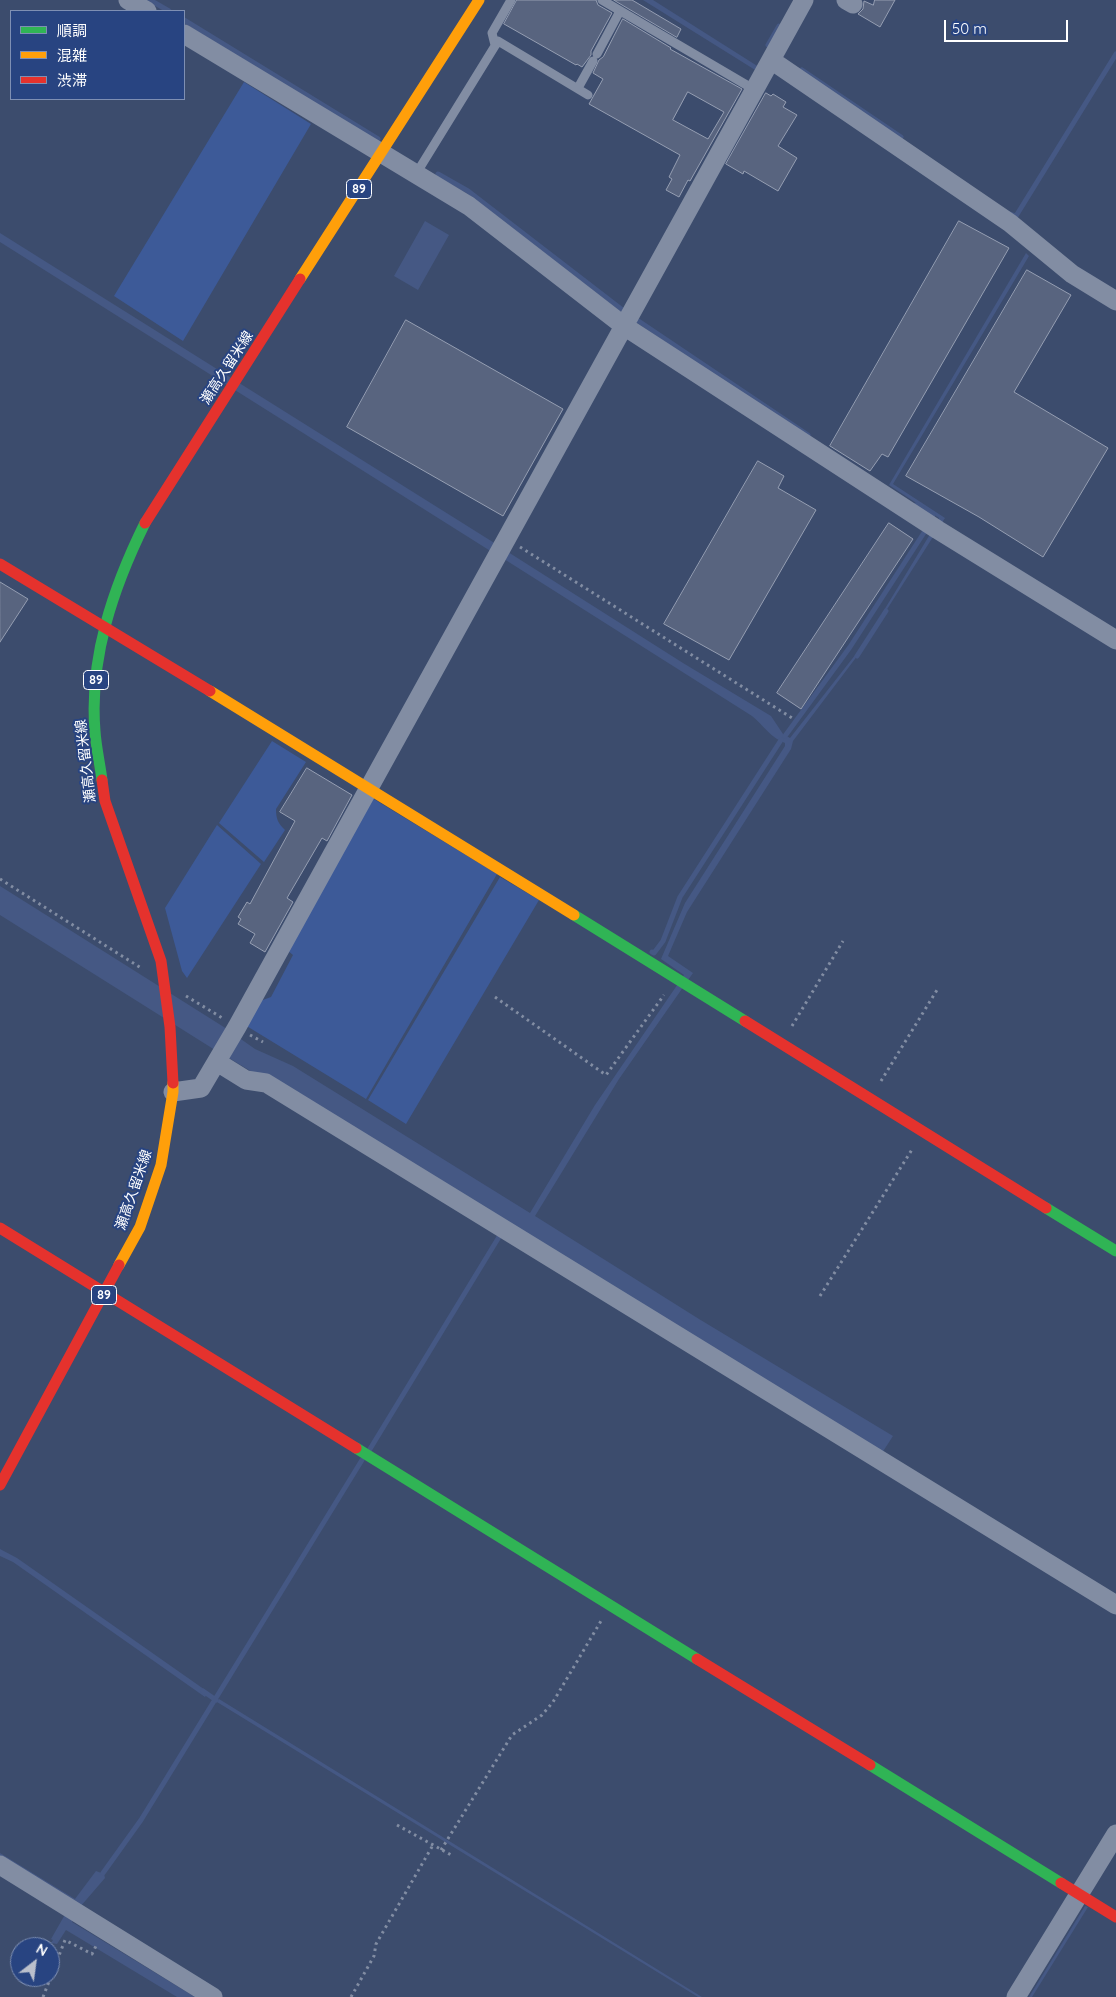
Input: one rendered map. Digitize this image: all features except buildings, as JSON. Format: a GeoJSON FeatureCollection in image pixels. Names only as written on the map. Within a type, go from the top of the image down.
{"type":"FeatureCollection","features":[{"type":"Feature","properties":{"kind":"street"},"geometry":{"type":"LineString","coordinates":[[128,0],[145,10]]}},
{"type":"Feature","properties":{"kind":"street","name":"瀬高久留米線"},"geometry":{"type":"LineString","coordinates":[[0,1485],[140,1228],[161,1165],[173,1092],[170,1027],[161,961],[105,801],[95,730],[96,673],[104,627],[125,563],[148,517],[480,0]]}},
{"type":"Feature","properties":{"kind":"street"},"geometry":{"type":"LineString","coordinates":[[173,1092],[201,1088],[217,1062],[804,0]]}},
{"type":"Feature","properties":{"kind":"street"},"geometry":{"type":"LineString","coordinates":[[185,35],[469,206],[624,326],[938,530],[1116,640]]}},
{"type":"Feature","properties":{"kind":"street"},"geometry":{"type":"LineString","coordinates":[[771,60],[1010,223],[1072,274],[1116,301]]}},
{"type":"Feature","properties":{"kind":"street"},"geometry":{"type":"LineString","coordinates":[[0,564],[369,788],[1116,1251]]}},
{"type":"Feature","properties":{"kind":"street"},"geometry":{"type":"LineString","coordinates":[[217,1062],[246,1080],[266,1083],[275,1088],[1116,1604]]}},
{"type":"Feature","properties":{"kind":"street"},"geometry":{"type":"LineString","coordinates":[[0,1228],[1116,1917]]}},
{"type":"Feature","properties":{"kind":"street"},"geometry":{"type":"LineString","coordinates":[[1016,1997],[1116,1834]]}},
{"type":"Feature","properties":{"kind":"street"},"geometry":{"type":"LineString","coordinates":[[0,1865],[214,1997]]}},
{"type":"Feature","properties":{"kind":"lane"},"geometry":{"type":"LineString","coordinates":[[495,45],[492,33],[511,0]]}},
{"type":"Feature","properties":{"kind":"lane"},"geometry":{"type":"LineString","coordinates":[[602,0],[755,90]]}},
{"type":"Feature","properties":{"kind":"lane"},"geometry":{"type":"LineString","coordinates":[[578,88],[620,11]]}},
{"type":"Feature","properties":{"kind":"lane"},"geometry":{"type":"LineString","coordinates":[[416,175],[498,41],[588,95]]}},
{"type":"Feature","properties":{"kind":"path"},"geometry":{"type":"LineString","coordinates":[[501,548],[792,718]]}},
{"type":"Feature","properties":{"kind":"path"},"geometry":{"type":"LineString","coordinates":[[0,879],[165,984],[263,1042]]}},
{"type":"Feature","properties":{"kind":"path"},"geometry":{"type":"LineString","coordinates":[[782,1043],[843,941]]}},
{"type":"Feature","properties":{"kind":"path"},"geometry":{"type":"LineString","coordinates":[[495,997],[606,1075],[676,978]]}},
{"type":"Feature","properties":{"kind":"path"},"geometry":{"type":"LineString","coordinates":[[869,1098],[937,990]]}},
{"type":"Feature","properties":{"kind":"path"},"geometry":{"type":"LineString","coordinates":[[820,1296],[924,1131]]}},
{"type":"Feature","properties":{"kind":"path"},"geometry":{"type":"LineString","coordinates":[[441,1850],[512,1735],[542,1716],[553,1702],[610,1606]]}},
{"type":"Feature","properties":{"kind":"path"},"geometry":{"type":"LineString","coordinates":[[397,1825],[453,1856]]}},
{"type":"Feature","properties":{"kind":"path"},"geometry":{"type":"LineString","coordinates":[[351,1997],[374,1956],[376,1944],[432,1844]]}},
{"type":"Feature","properties":{"kind":"path"},"geometry":{"type":"LineString","coordinates":[[43,1997],[66,1940],[92,1954],[105,1930]]}},
{"type":"Feature","properties":{"kind":"shaded area"},"geometry":{"type":"Polygon","coordinates":[[[643,0],[653,0],[770,74],[768,78],[643,0]]]}},
{"type":"Feature","properties":{"kind":"shaded area"},"geometry":{"type":"Polygon","coordinates":[[[244,82],[311,124],[183,341],[114,296],[244,82]]]}},
{"type":"Feature","properties":{"kind":"shaded area"},"geometry":{"type":"Polygon","coordinates":[[[425,221],[449,235],[418,290],[394,276],[425,221]]]}},
{"type":"Feature","properties":{"kind":"shaded area"},"geometry":{"type":"Polygon","coordinates":[[[0,233],[496,544],[492,552],[0,242],[0,233]]]}},
{"type":"Feature","properties":{"kind":"shaded area"},"geometry":{"type":"Polygon","coordinates":[[[1026,253],[1029,256],[893,484],[945,518],[858,655],[793,741],[791,749],[687,912],[668,956],[693,973],[619,1079],[535,1216],[699,1319],[893,1436],[882,1453],[229,1058],[238,1037],[255,1049],[293,1066],[530,1213],[595,1105],[684,975],[661,959],[685,903],[785,746],[785,743],[771,735],[752,716],[504,559],[508,552],[683,663],[771,716],[783,734],[790,738],[863,645],[938,521],[939,518],[889,485],[1026,253]]]}},
{"type":"Feature","properties":{"kind":"shaded area"},"geometry":{"type":"Polygon","coordinates":[[[272,741],[306,762],[276,809],[278,821],[285,830],[264,862],[219,823],[272,741]]]}},
{"type":"Feature","properties":{"kind":"shaded area"},"geometry":{"type":"Polygon","coordinates":[[[372,798],[497,874],[366,1099],[245,1025],[260,1001],[271,997],[293,955],[287,950],[372,798]]]}},
{"type":"Feature","properties":{"kind":"shaded area"},"geometry":{"type":"Polygon","coordinates":[[[217,825],[261,864],[187,978],[182,971],[165,908],[217,825]]]}},
{"type":"Feature","properties":{"kind":"shaded area"},"geometry":{"type":"Polygon","coordinates":[[[500,877],[539,900],[406,1124],[368,1100],[500,877]]]}},
{"type":"Feature","properties":{"kind":"shaded area"},"geometry":{"type":"Polygon","coordinates":[[[0,886],[227,1029],[215,1050],[0,915],[0,886]]]}},
{"type":"Feature","properties":{"kind":"shaded area"},"geometry":{"type":"Polygon","coordinates":[[[0,1549],[17,1558],[208,1692],[205,1697],[13,1562],[0,1556],[0,1549]]]}},
{"type":"Feature","properties":{"kind":"shaded area"},"geometry":{"type":"Polygon","coordinates":[[[219,1699],[702,1997],[698,1997],[217,1702],[219,1699]]]}},
{"type":"Feature","properties":{"kind":"shaded area"},"geometry":{"type":"Polygon","coordinates":[[[0,1853],[75,1899],[96,1871],[104,1874],[105,1878],[80,1907],[72,1922],[195,1997],[177,1997],[66,1930],[60,1939],[60,1937],[52,1937],[71,1904],[0,1858],[0,1853]]]}},
{"type":"Feature","properties":{"kind":"shaded area"},"geometry":{"type":"Polygon","coordinates":[[[1085,1906],[1088,1907],[1032,1997],[1029,1997],[1085,1906]]]}},
{"type":"Feature","properties":{"kind":"waterway"},"geometry":{"type":"LineString","coordinates":[[150,0],[167,10]]}},
{"type":"Feature","properties":{"kind":"waterway"},"geometry":{"type":"LineString","coordinates":[[185,21],[378,139]]}},
{"type":"Feature","properties":{"kind":"waterway"},"geometry":{"type":"LineString","coordinates":[[768,45],[779,26]]}},
{"type":"Feature","properties":{"kind":"waterway"},"geometry":{"type":"LineString","coordinates":[[1010,214],[1016,216],[1116,54]]}},
{"type":"Feature","properties":{"kind":"waterway"},"geometry":{"type":"LineString","coordinates":[[802,70],[901,137]]}},
{"type":"Feature","properties":{"kind":"waterway"},"geometry":{"type":"LineString","coordinates":[[438,174],[468,191],[625,312]]}},
{"type":"Feature","properties":{"kind":"waterway"},"geometry":{"type":"LineString","coordinates":[[634,318],[808,435]]}},
{"type":"Feature","properties":{"kind":"waterway"},"geometry":{"type":"LineString","coordinates":[[916,505],[933,515],[931,521]]}},
{"type":"Feature","properties":{"kind":"waterway"},"geometry":{"type":"LineString","coordinates":[[785,736],[850,647],[927,528]]}},
{"type":"Feature","properties":{"kind":"waterway"},"geometry":{"type":"LineString","coordinates":[[857,656],[886,611]]}},
{"type":"Feature","properties":{"kind":"waterway"},"geometry":{"type":"LineString","coordinates":[[652,952],[654,953],[663,941],[680,897],[781,740]]}},
{"type":"Feature","properties":{"kind":"waterway"},"geometry":{"type":"LineString","coordinates":[[370,1449],[502,1232]]}},
{"type":"Feature","properties":{"kind":"waterway"},"geometry":{"type":"LineString","coordinates":[[103,1873],[141,1820],[362,1460]]}},
{"type":"Feature","properties":{"kind":"waterway"},"geometry":{"type":"LineString","coordinates":[[203,1691],[216,1700]]}},
{"type":"Feature","properties":{"kind":"traffic: fast"},"geometry":{"type":"LineString","coordinates":[[102,780],[94,704],[100,650],[114,598],[133,548],[145,523]]}},
{"type":"Feature","properties":{"kind":"traffic: fast"},"geometry":{"type":"LineString","coordinates":[[574,915],[745,1021]]}},
{"type":"Feature","properties":{"kind":"traffic: fast"},"geometry":{"type":"LineString","coordinates":[[1046,1208],[1116,1251]]}},
{"type":"Feature","properties":{"kind":"traffic: fast"},"geometry":{"type":"LineString","coordinates":[[356,1448],[697,1659]]}},
{"type":"Feature","properties":{"kind":"traffic: fast"},"geometry":{"type":"LineString","coordinates":[[870,1765],[1061,1883]]}},
{"type":"Feature","properties":{"kind":"traffic: slow"},"geometry":{"type":"LineString","coordinates":[[300,279],[479,0]]}},
{"type":"Feature","properties":{"kind":"traffic: slow"},"geometry":{"type":"LineString","coordinates":[[210,691],[574,915]]}},
{"type":"Feature","properties":{"kind":"traffic: slow"},"geometry":{"type":"LineString","coordinates":[[119,1265],[140,1227],[161,1165],[173,1083]]}},
{"type":"Feature","properties":{"kind":"traffic: jam"},"geometry":{"type":"LineString","coordinates":[[145,523],[300,279]]}},
{"type":"Feature","properties":{"kind":"traffic: jam"},"geometry":{"type":"LineString","coordinates":[[0,564],[210,691]]}},
{"type":"Feature","properties":{"kind":"traffic: jam"},"geometry":{"type":"LineString","coordinates":[[102,780],[105,801],[161,961],[170,1027],[173,1083]]}},
{"type":"Feature","properties":{"kind":"traffic: jam"},"geometry":{"type":"LineString","coordinates":[[745,1021],[1046,1208]]}},
{"type":"Feature","properties":{"kind":"traffic: jam"},"geometry":{"type":"LineString","coordinates":[[0,1228],[356,1448]]}},
{"type":"Feature","properties":{"kind":"traffic: jam"},"geometry":{"type":"LineString","coordinates":[[0,1485],[119,1265]]}},
{"type":"Feature","properties":{"kind":"traffic: jam"},"geometry":{"type":"LineString","coordinates":[[697,1659],[870,1765]]}},
{"type":"Feature","properties":{"kind":"traffic: jam"},"geometry":{"type":"LineString","coordinates":[[1061,1883],[1116,1917]]}}]}
